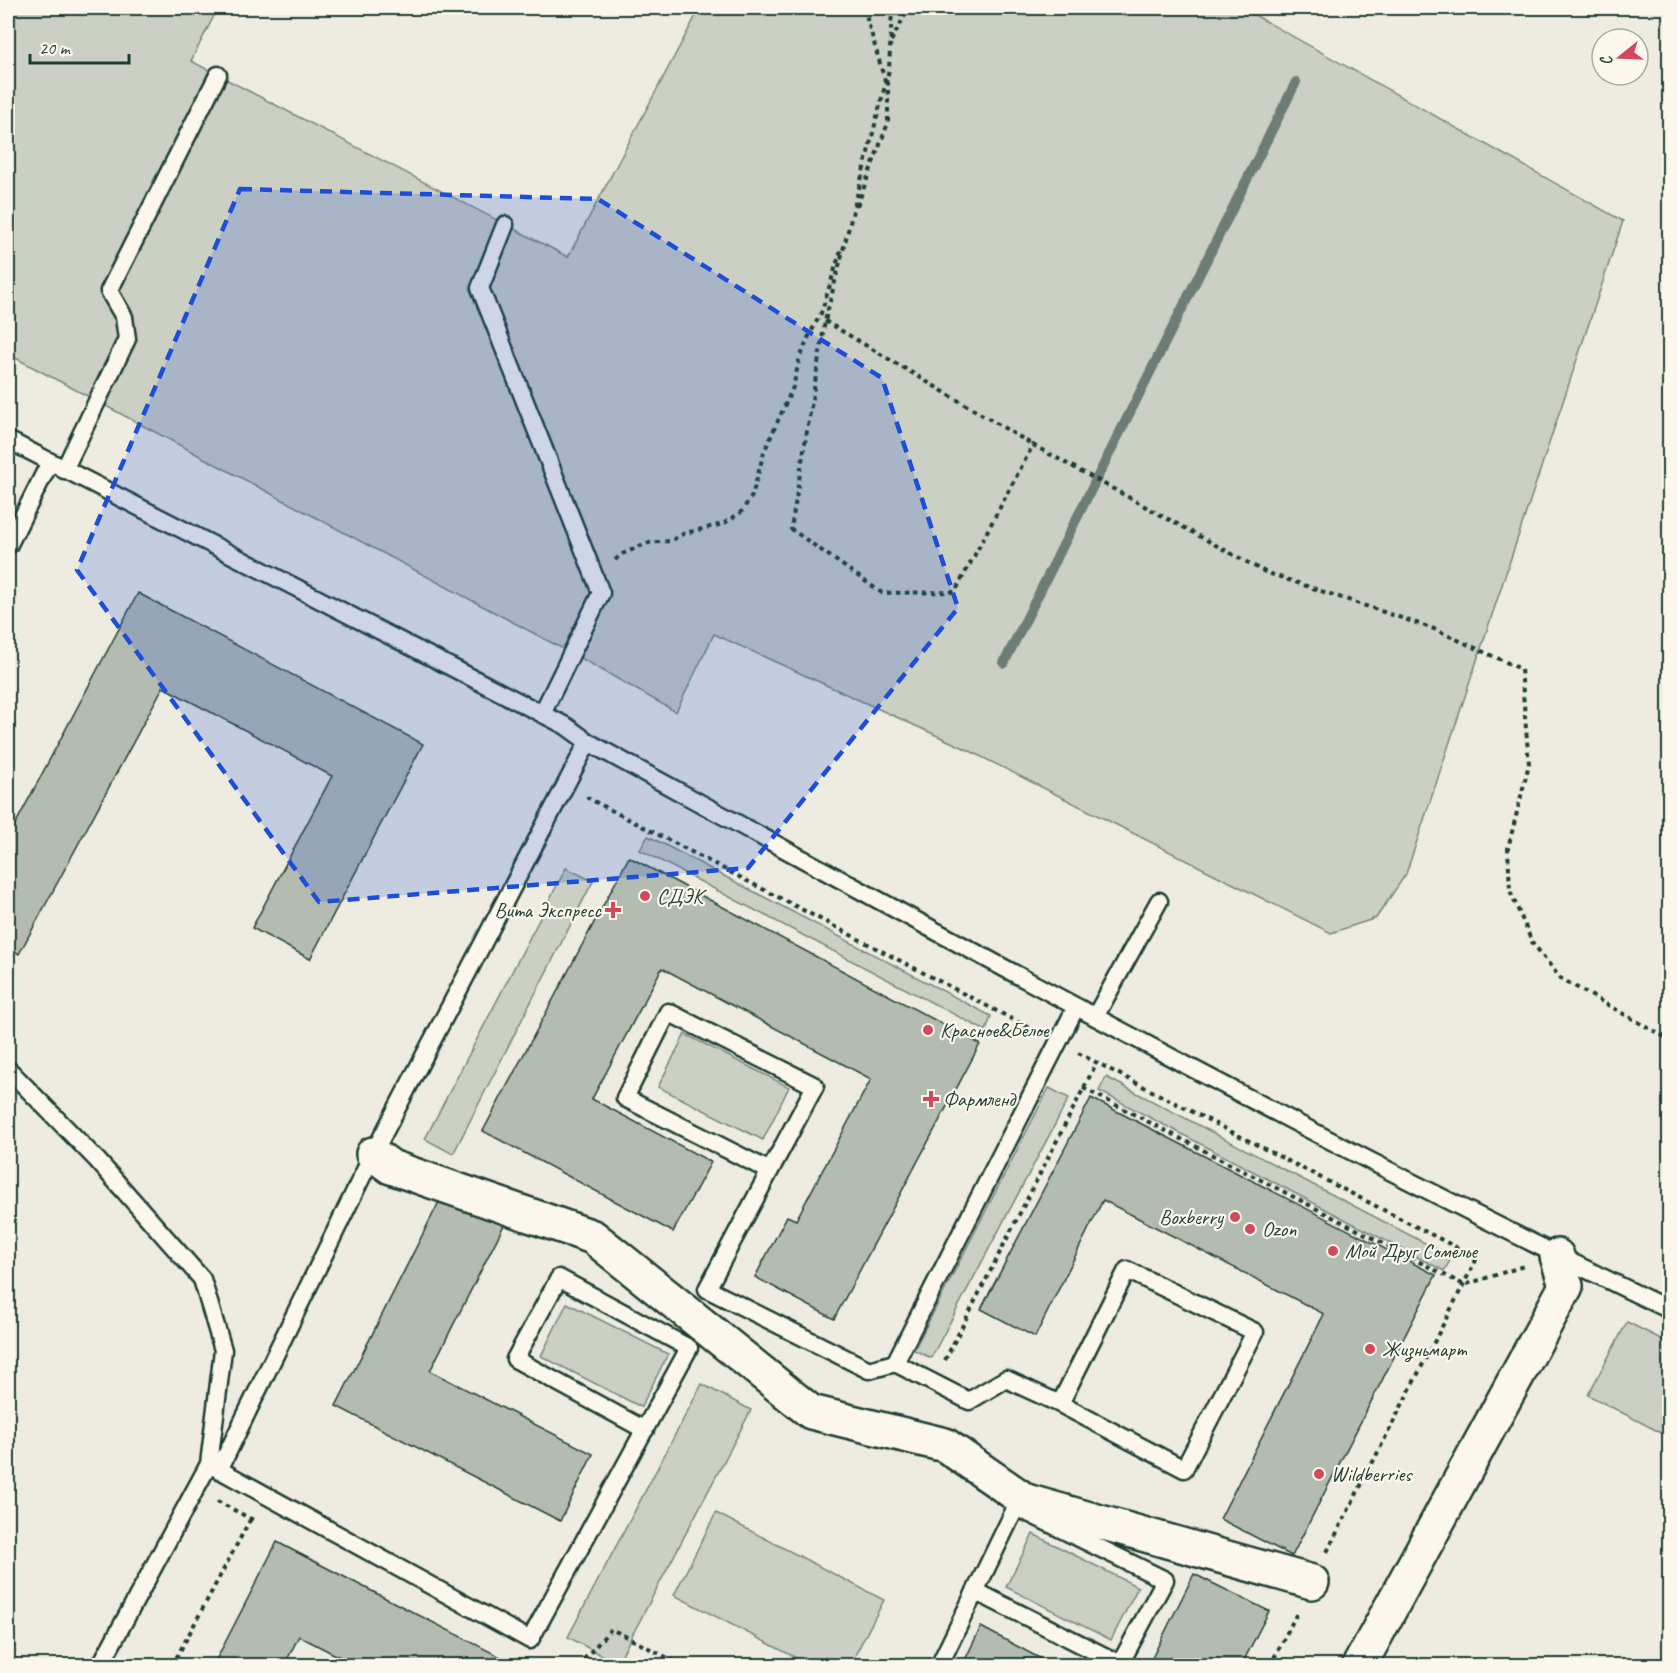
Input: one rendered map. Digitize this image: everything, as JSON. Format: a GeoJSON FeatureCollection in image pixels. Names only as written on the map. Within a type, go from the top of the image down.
{"type":"FeatureCollection","features":[{"type":"Feature","properties":{"kind":"street"},"geometry":{"type":"LineString","coordinates":[[373,1154],[391,1167],[593,1237],[811,1412],[945,1445],[1026,1501],[1312,1582]]}},
{"type":"Feature","properties":{"kind":"street"},"geometry":{"type":"LineString","coordinates":[[1359,1665],[1566,1286],[1557,1256]]}},
{"type":"Feature","properties":{"kind":"lane"},"geometry":{"type":"LineString","coordinates":[[8,546],[57,466],[127,339],[124,317],[110,291],[218,75]]}},
{"type":"Feature","properties":{"kind":"lane"},"geometry":{"type":"LineString","coordinates":[[505,225],[480,288],[602,592],[542,714]]}},
{"type":"Feature","properties":{"kind":"lane"},"geometry":{"type":"LineString","coordinates":[[8,440],[566,726],[588,742],[1095,1017],[1557,1256],[1670,1310]]}},
{"type":"Feature","properties":{"kind":"lane"},"geometry":{"type":"LineString","coordinates":[[99,1665],[214,1467],[373,1154],[588,742]]}},
{"type":"Feature","properties":{"kind":"lane"},"geometry":{"type":"LineString","coordinates":[[1095,1017],[1159,901]]}},
{"type":"Feature","properties":{"kind":"lane"},"geometry":{"type":"LineString","coordinates":[[895,1363],[1076,1007]]}},
{"type":"Feature","properties":{"kind":"lane"},"geometry":{"type":"LineString","coordinates":[[770,1171],[625,1098],[668,1012],[815,1086],[770,1171],[707,1289],[869,1370],[895,1363],[969,1401],[1006,1379],[1060,1404],[1184,1469],[1255,1332],[1127,1270],[1060,1404]]}},
{"type":"Feature","properties":{"kind":"lane"},"geometry":{"type":"LineString","coordinates":[[8,1070],[97,1160],[202,1279],[223,1350],[214,1467]]}},
{"type":"Feature","properties":{"kind":"lane"},"geometry":{"type":"LineString","coordinates":[[214,1467],[531,1640],[645,1430],[689,1348],[559,1278],[515,1359],[645,1430]]}},
{"type":"Feature","properties":{"kind":"lane"},"geometry":{"type":"LineString","coordinates":[[939,1665],[975,1591],[1016,1507],[1165,1580],[1120,1664],[975,1591]]}},
{"type":"Feature","properties":{"kind":"path"},"geometry":{"type":"LineString","coordinates":[[864,8],[887,88]]}},
{"type":"Feature","properties":{"kind":"path"},"geometry":{"type":"LineString","coordinates":[[892,8],[889,70],[825,321],[791,529],[882,594],[955,592],[1033,445]]}},
{"type":"Feature","properties":{"kind":"path"},"geometry":{"type":"LineString","coordinates":[[602,592],[611,564],[622,554],[648,543],[670,541],[685,533],[723,524],[741,513],[752,496],[764,453],[794,387],[799,361],[821,313],[832,273],[888,123],[887,100],[891,42],[909,8]]}},
{"type":"Feature","properties":{"kind":"path"},"geometry":{"type":"LineString","coordinates":[[825,321],[1033,445],[1265,572],[1434,629],[1521,669],[1529,764],[1508,848],[1510,891],[1532,942],[1560,978],[1670,1040]]}},
{"type":"Feature","properties":{"kind":"path"},"geometry":{"type":"LineString","coordinates":[[579,794],[1477,1258],[1270,1665]]}},
{"type":"Feature","properties":{"kind":"path"},"geometry":{"type":"LineString","coordinates":[[933,1383],[1097,1062]]}},
{"type":"Feature","properties":{"kind":"path"},"geometry":{"type":"LineString","coordinates":[[1083,1088],[1464,1285],[1557,1256]]}},
{"type":"Feature","properties":{"kind":"path"},"geometry":{"type":"LineString","coordinates":[[172,1665],[264,1494]]}},
{"type":"Feature","properties":{"kind":"path"},"geometry":{"type":"LineString","coordinates":[[578,1665],[611,1629],[684,1665]]}},
{"type":"Feature","properties":{"kind":"highlighted area"},"geometry":{"type":"Polygon","coordinates":[[[240,189],[598,199],[882,378],[958,608],[748,868],[319,902],[77,570],[240,189]]]}},
{"type":"Feature","properties":{"kind":"shaded area"},"geometry":{"type":"Polygon","coordinates":[[[8,8],[218,8],[191,61],[568,257],[700,8],[1242,8],[1623,221],[1406,874],[1376,918],[1331,933],[962,747],[714,634],[676,712],[586,661],[8,354],[8,8]]]}},
{"type":"Feature","properties":{"kind":"shaded area"},"geometry":{"type":"Polygon","coordinates":[[[648,836],[991,1016],[986,1031],[640,850],[648,836]]]}},
{"type":"Feature","properties":{"kind":"shaded area"},"geometry":{"type":"Polygon","coordinates":[[[566,868],[593,881],[453,1154],[425,1139],[566,868]]]}},
{"type":"Feature","properties":{"kind":"shaded area"},"geometry":{"type":"Polygon","coordinates":[[[685,1034],[789,1087],[763,1140],[658,1087],[685,1034]]]}},
{"type":"Feature","properties":{"kind":"shaded area"},"geometry":{"type":"Polygon","coordinates":[[[1106,1077],[1452,1257],[1444,1271],[1099,1091],[1106,1077]]]}},
{"type":"Feature","properties":{"kind":"shaded area"},"geometry":{"type":"Polygon","coordinates":[[[1049,1088],[1069,1098],[931,1358],[914,1350],[1049,1088]]]}},
{"type":"Feature","properties":{"kind":"shaded area"},"geometry":{"type":"Polygon","coordinates":[[[567,1303],[668,1354],[641,1407],[541,1356],[567,1303]]]}},
{"type":"Feature","properties":{"kind":"shaded area"},"geometry":{"type":"Polygon","coordinates":[[[1627,1322],[1669,1343],[1669,1437],[1588,1395],[1627,1322]]]}},
{"type":"Feature","properties":{"kind":"shaded area"},"geometry":{"type":"Polygon","coordinates":[[[702,1384],[751,1410],[617,1664],[568,1637],[702,1384]]]}},
{"type":"Feature","properties":{"kind":"shaded area"},"geometry":{"type":"Polygon","coordinates":[[[716,1513],[884,1600],[850,1665],[810,1665],[674,1595],[716,1513]]]}},
{"type":"Feature","properties":{"kind":"shaded area"},"geometry":{"type":"Polygon","coordinates":[[[1033,1534],[1138,1587],[1111,1640],[1006,1587],[1033,1534]]]}},
{"type":"Feature","properties":{"kind":"building"},"geometry":{"type":"Polygon","coordinates":[[[138,593],[423,744],[310,959],[252,928],[332,776],[163,687],[19,954],[8,947],[8,838],[138,593]]]}},
{"type":"Feature","properties":{"kind":"building"},"geometry":{"type":"Polygon","coordinates":[[[629,857],[980,1044],[834,1319],[755,1277],[787,1216],[796,1220],[871,1079],[662,968],[592,1099],[711,1162],[673,1232],[483,1131],[629,857]]]}},
{"type":"Feature","properties":{"kind":"building"},"geometry":{"type":"Polygon","coordinates":[[[1091,1098],[1436,1275],[1292,1556],[1220,1519],[1324,1314],[1103,1200],[1035,1337],[981,1309],[1091,1098]]]}},
{"type":"Feature","properties":{"kind":"building"},"geometry":{"type":"Polygon","coordinates":[[[443,1194],[504,1225],[430,1371],[593,1454],[560,1521],[336,1406],[443,1194]]]}},
{"type":"Feature","properties":{"kind":"building"},"geometry":{"type":"Polygon","coordinates":[[[277,1542],[518,1666],[357,1666],[299,1636],[284,1666],[213,1666],[277,1542]]]}},
{"type":"Feature","properties":{"kind":"building"},"geometry":{"type":"Polygon","coordinates":[[[1194,1574],[1269,1611],[1241,1666],[1148,1666],[1194,1574]]]}},
{"type":"Feature","properties":{"kind":"building"},"geometry":{"type":"Polygon","coordinates":[[[981,1627],[1045,1661],[1053,1666],[962,1666],[981,1627]]]}},
{"type":"Feature","properties":{"kind":"waterway"},"geometry":{"type":"LineString","coordinates":[[1004,663],[1296,82]]}},
{"type":"Feature","properties":{"kind":"place","name":"СДЭК"},"geometry":{"type":"Point","coordinates":[645,896]}},
{"type":"Feature","properties":{"kind":"place","name":"Вита Экспресс"},"geometry":{"type":"Point","coordinates":[613,910]}},
{"type":"Feature","properties":{"kind":"place","name":"Красное&Белое"},"geometry":{"type":"Point","coordinates":[928,1030]}},
{"type":"Feature","properties":{"kind":"place","name":"Фармленд"},"geometry":{"type":"Point","coordinates":[931,1099]}},
{"type":"Feature","properties":{"kind":"place","name":"Boxberry"},"geometry":{"type":"Point","coordinates":[1235,1217]}},
{"type":"Feature","properties":{"kind":"place","name":"Ozon"},"geometry":{"type":"Point","coordinates":[1250,1229]}},
{"type":"Feature","properties":{"kind":"place","name":"Мой Друг Сомелье"},"geometry":{"type":"Point","coordinates":[1333,1251]}},
{"type":"Feature","properties":{"kind":"place","name":"Жизньмарт"},"geometry":{"type":"Point","coordinates":[1370,1349]}},
{"type":"Feature","properties":{"kind":"place","name":"Wildberries"},"geometry":{"type":"Point","coordinates":[1319,1474]}}]}
